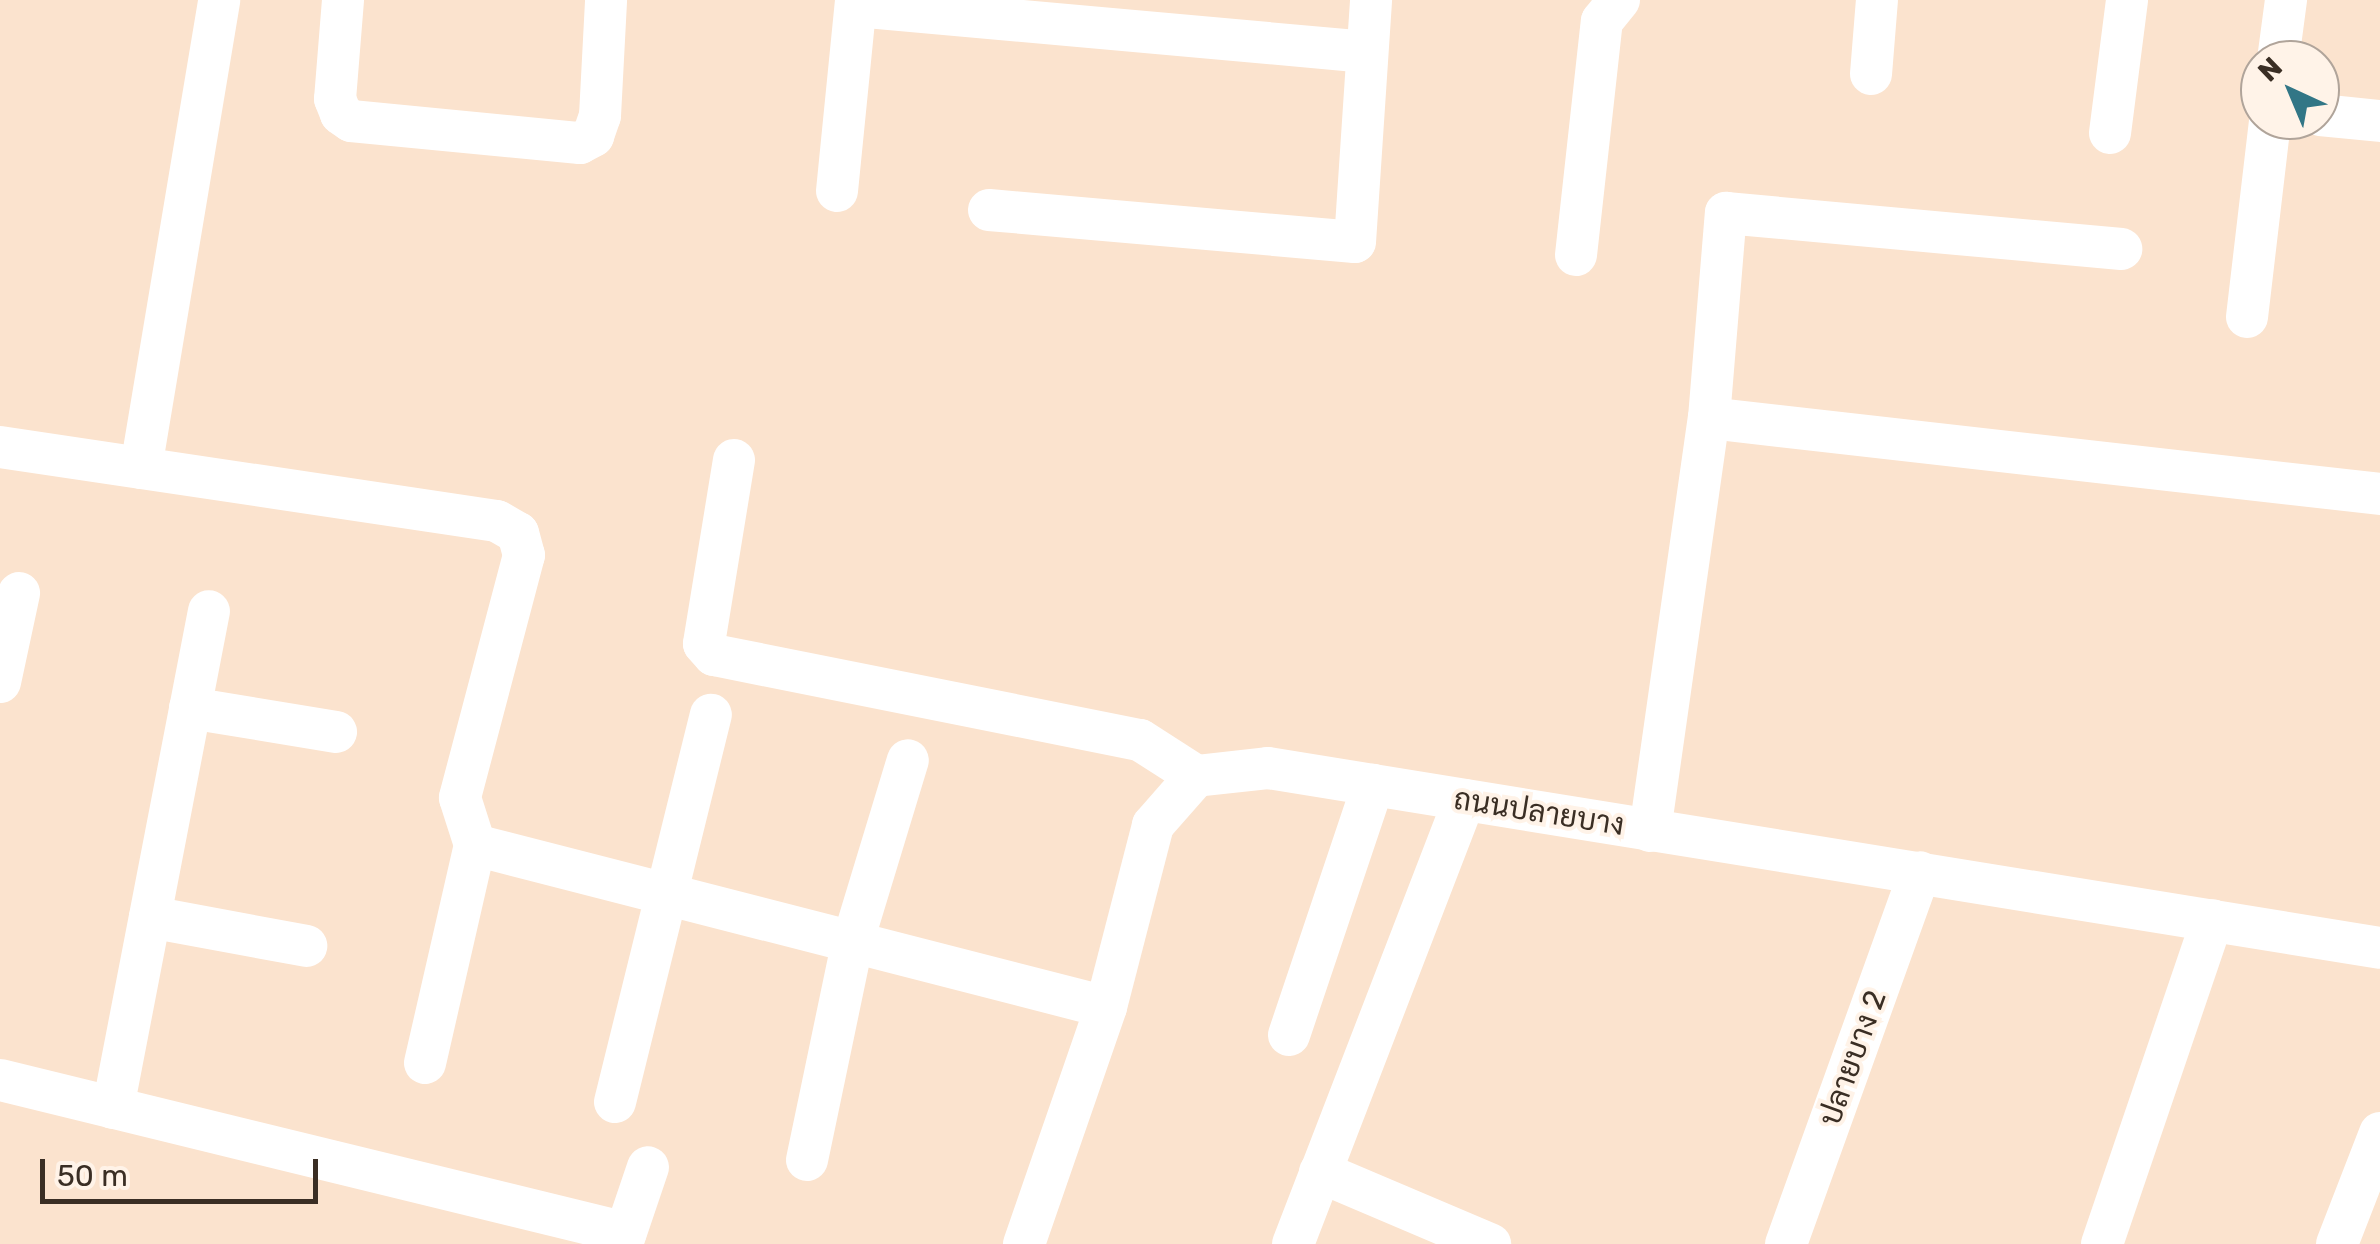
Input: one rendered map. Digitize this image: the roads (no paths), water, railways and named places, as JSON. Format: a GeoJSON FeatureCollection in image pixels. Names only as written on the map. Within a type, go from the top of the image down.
{"type":"FeatureCollection","features":[{"type":"Feature","properties":{"kind":"street"},"geometry":{"type":"LineString","coordinates":[[141,468],[219,0]]}},
{"type":"Feature","properties":{"kind":"street"},"geometry":{"type":"LineString","coordinates":[[343,0],[334,99],[340,114],[351,121],[580,142],[593,136],[600,116],[606,0]]}},
{"type":"Feature","properties":{"kind":"street"},"geometry":{"type":"LineString","coordinates":[[990,210],[1355,242],[1371,0]]}},
{"type":"Feature","properties":{"kind":"street"},"geometry":{"type":"LineString","coordinates":[[1576,255],[1602,21],[1619,0]]}},
{"type":"Feature","properties":{"kind":"street"},"geometry":{"type":"LineString","coordinates":[[1872,74],[1877,0]]}},
{"type":"Feature","properties":{"kind":"street"},"geometry":{"type":"LineString","coordinates":[[2110,133],[2126,0]]}},
{"type":"Feature","properties":{"kind":"street"},"geometry":{"type":"LineString","coordinates":[[2281,40],[2286,0]]}},
{"type":"Feature","properties":{"kind":"street"},"geometry":{"type":"LineString","coordinates":[[838,190],[856,3],[1368,52]]}},
{"type":"Feature","properties":{"kind":"street"},"geometry":{"type":"LineString","coordinates":[[2340,117],[2380,121]]}},
{"type":"Feature","properties":{"kind":"street"},"geometry":{"type":"LineString","coordinates":[[2247,317],[2268,140]]}},
{"type":"Feature","properties":{"kind":"street"},"geometry":{"type":"LineString","coordinates":[[1650,830],[1709,418],[1726,213],[2121,249]]}},
{"type":"Feature","properties":{"kind":"street"},"geometry":{"type":"LineString","coordinates":[[1709,418],[2380,494]]}},
{"type":"Feature","properties":{"kind":"street"},"geometry":{"type":"LineString","coordinates":[[0,447],[497,521],[518,533],[524,555],[460,798],[475,845],[425,1063]]}},
{"type":"Feature","properties":{"kind":"street"},"geometry":{"type":"LineString","coordinates":[[734,460],[704,644],[714,655],[1140,740],[1196,776],[1153,825],[1106,1007],[1024,1244]]}},
{"type":"Feature","properties":{"kind":"street"},"geometry":{"type":"LineString","coordinates":[[0,682],[19,593]]}},
{"type":"Feature","properties":{"kind":"street"},"geometry":{"type":"LineString","coordinates":[[113,1108],[209,611]]}},
{"type":"Feature","properties":{"kind":"street"},"geometry":{"type":"LineString","coordinates":[[190,708],[336,732]]}},
{"type":"Feature","properties":{"kind":"street"},"geometry":{"type":"LineString","coordinates":[[615,1102],[711,716]]}},
{"type":"Feature","properties":{"kind":"street"},"geometry":{"type":"LineString","coordinates":[[807,1160],[852,944],[908,760]]}},
{"type":"Feature","properties":{"kind":"street","name":"ถนนปลายบาง"},"geometry":{"type":"LineString","coordinates":[[1196,776],[1268,768],[2380,948]]}},
{"type":"Feature","properties":{"kind":"street"},"geometry":{"type":"LineString","coordinates":[[1289,1035],[1373,785]]}},
{"type":"Feature","properties":{"kind":"street"},"geometry":{"type":"LineString","coordinates":[[1293,1244],[1464,800]]}},
{"type":"Feature","properties":{"kind":"street"},"geometry":{"type":"LineString","coordinates":[[475,845],[1106,1007]]}},
{"type":"Feature","properties":{"kind":"street","name":"ปลายบาง 2"},"geometry":{"type":"LineString","coordinates":[[1786,1244],[1920,872]]}},
{"type":"Feature","properties":{"kind":"street"},"geometry":{"type":"LineString","coordinates":[[150,917],[306,946]]}},
{"type":"Feature","properties":{"kind":"street"},"geometry":{"type":"LineString","coordinates":[[2102,1244],[2212,920]]}},
{"type":"Feature","properties":{"kind":"street"},"geometry":{"type":"LineString","coordinates":[[0,1080],[624,1239],[648,1167]]}},
{"type":"Feature","properties":{"kind":"street"},"geometry":{"type":"LineString","coordinates":[[2337,1244],[2380,1133]]}},
{"type":"Feature","properties":{"kind":"street"},"geometry":{"type":"LineString","coordinates":[[1320,1172],[1490,1244]]}}]}
